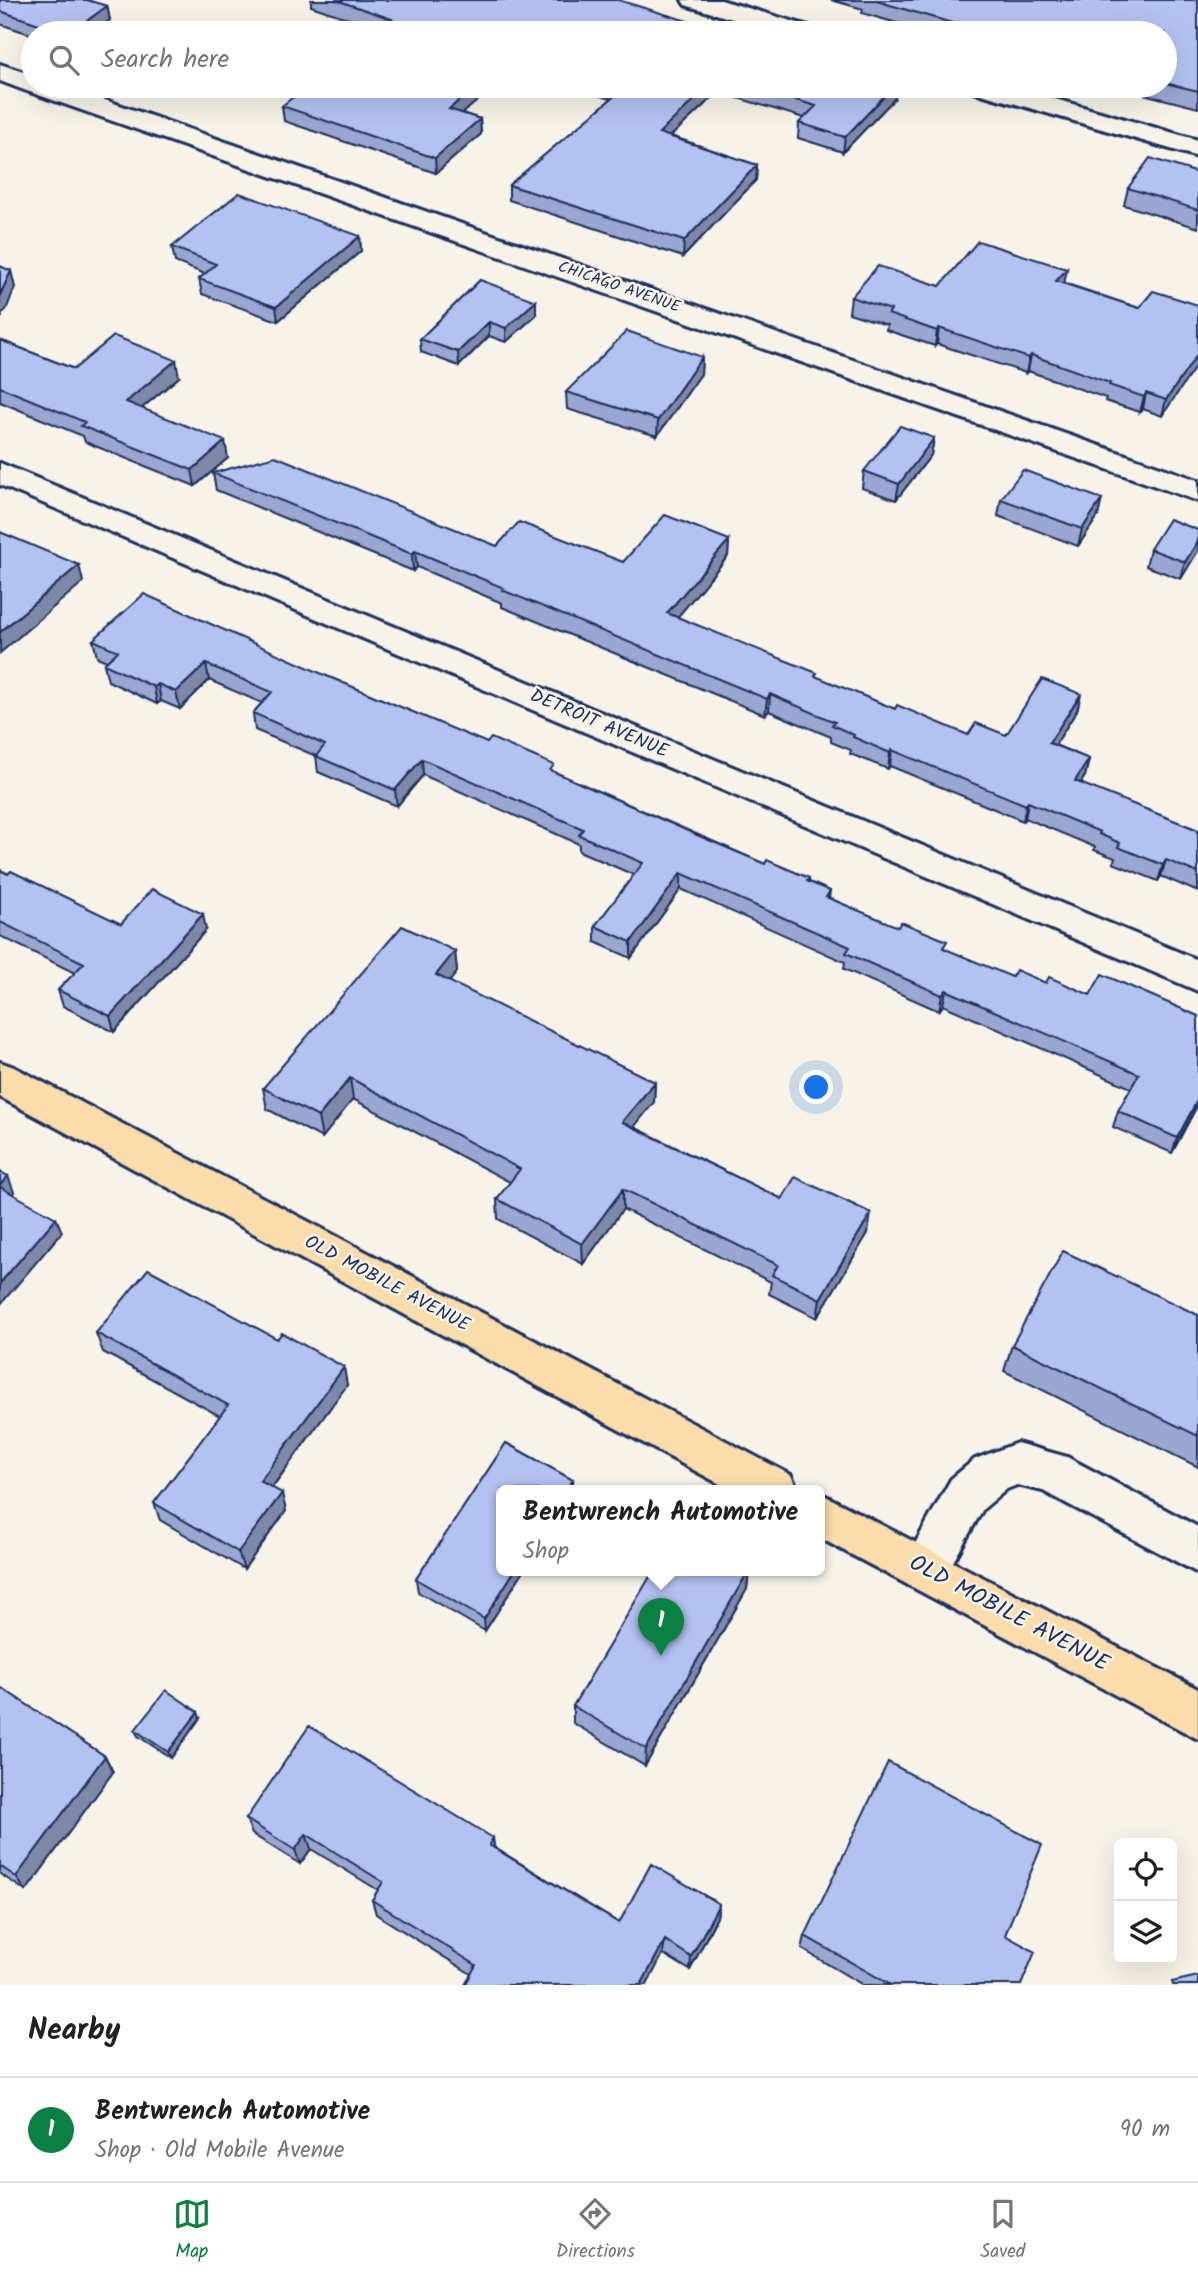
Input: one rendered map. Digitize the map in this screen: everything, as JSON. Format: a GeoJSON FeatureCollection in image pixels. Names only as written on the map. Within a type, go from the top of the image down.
{"type":"FeatureCollection","features":[{"type":"Feature","properties":{"kind":"main road","name":"OLD MOBILE AVENUE"},"geometry":{"type":"LineString","coordinates":[[0,1078],[766,1485]]}},
{"type":"Feature","properties":{"kind":"main road","name":"OLD MOBILE AVENUE"},"geometry":{"type":"LineString","coordinates":[[825,1517],[1198,1715]]}},
{"type":"Feature","properties":{"kind":"street"},"geometry":{"type":"LineString","coordinates":[[694,0],[765,21]]}},
{"type":"Feature","properties":{"kind":"street"},"geometry":{"type":"LineString","coordinates":[[0,72],[21,79]]}},
{"type":"Feature","properties":{"kind":"street","name":"CHICAGO AVENUE"},"geometry":{"type":"LineString","coordinates":[[75,98],[1198,491]]}},
{"type":"Feature","properties":{"kind":"street"},"geometry":{"type":"LineString","coordinates":[[1025,98],[1198,149]]}},
{"type":"Feature","properties":{"kind":"street","name":"DETROIT AVENUE"},"geometry":{"type":"LineString","coordinates":[[0,472],[1198,976]]}},
{"type":"Feature","properties":{"kind":"street"},"geometry":{"type":"LineString","coordinates":[[924,1569],[967,1494],[991,1474],[1017,1464],[1051,1472],[1198,1551]]}},
{"type":"Feature","properties":{"kind":"building"},"geometry":{"type":"Polygon","coordinates":[[[0,0],[87,0],[107,6],[86,21],[30,21],[0,11],[0,0]]]}},
{"type":"Feature","properties":{"kind":"building"},"geometry":{"type":"Polygon","coordinates":[[[336,0],[618,0],[687,21],[389,21],[392,19],[336,0]]]}},
{"type":"Feature","properties":{"kind":"building"},"geometry":{"type":"Polygon","coordinates":[[[873,0],[1198,0],[1198,91],[1177,86],[1177,21],[945,21],[873,0]]]}},
{"type":"Feature","properties":{"kind":"building"},"geometry":{"type":"Polygon","coordinates":[[[292,98],[462,98],[449,109],[480,119],[435,158],[282,106],[292,98]]]}},
{"type":"Feature","properties":{"kind":"building"},"geometry":{"type":"Polygon","coordinates":[[[612,98],[696,98],[659,133],[757,165],[684,241],[509,185],[612,98]]]}},
{"type":"Feature","properties":{"kind":"building"},"geometry":{"type":"Polygon","coordinates":[[[789,98],[882,98],[845,137],[799,123],[816,106],[789,98]]]}},
{"type":"Feature","properties":{"kind":"building"},"geometry":{"type":"Polygon","coordinates":[[[1150,158],[1198,173],[1198,210],[1128,188],[1150,158]]]}},
{"type":"Feature","properties":{"kind":"building"},"geometry":{"type":"Polygon","coordinates":[[[239,193],[360,236],[276,307],[199,279],[216,264],[172,247],[239,193]]]}},
{"type":"Feature","properties":{"kind":"building"},"geometry":{"type":"Polygon","coordinates":[[[978,241],[1067,269],[1056,281],[1139,308],[1153,291],[1198,305],[1198,353],[1166,400],[1146,393],[1144,397],[1031,355],[1029,358],[939,328],[937,331],[888,314],[891,310],[851,297],[878,266],[940,286],[978,241]]]}},
{"type":"Feature","properties":{"kind":"building"},"geometry":{"type":"Polygon","coordinates":[[[0,266],[11,271],[0,295],[0,266]]]}},
{"type":"Feature","properties":{"kind":"building"},"geometry":{"type":"Polygon","coordinates":[[[480,280],[536,301],[506,328],[489,322],[458,352],[420,339],[480,280]]]}},
{"type":"Feature","properties":{"kind":"building"},"geometry":{"type":"Polygon","coordinates":[[[627,331],[702,357],[658,420],[566,392],[627,331]]]}},
{"type":"Feature","properties":{"kind":"building"},"geometry":{"type":"Polygon","coordinates":[[[114,336],[176,360],[126,402],[225,441],[192,470],[81,426],[85,422],[0,387],[0,340],[74,369],[114,336]]]}},
{"type":"Feature","properties":{"kind":"building"},"geometry":{"type":"Polygon","coordinates":[[[900,426],[934,438],[899,484],[864,471],[900,426]]]}},
{"type":"Feature","properties":{"kind":"building"},"geometry":{"type":"Polygon","coordinates":[[[275,456],[497,546],[519,522],[623,562],[665,515],[729,540],[667,613],[817,673],[815,676],[895,709],[897,705],[968,735],[976,723],[1006,735],[1042,679],[1081,694],[1049,743],[1089,759],[1075,781],[1198,830],[1198,873],[1166,860],[1163,865],[1118,847],[1120,843],[1099,834],[1100,832],[892,750],[890,753],[832,725],[835,722],[770,694],[767,699],[502,590],[504,588],[415,551],[412,554],[213,473],[275,456]]]}},
{"type":"Feature","properties":{"kind":"building"},"geometry":{"type":"Polygon","coordinates":[[[1023,470],[1102,499],[1082,529],[1001,499],[1023,470]]]}},
{"type":"Feature","properties":{"kind":"building"},"geometry":{"type":"Polygon","coordinates":[[[1169,519],[1198,530],[1198,541],[1185,562],[1150,549],[1169,519]]]}},
{"type":"Feature","properties":{"kind":"building"},"geometry":{"type":"Polygon","coordinates":[[[0,532],[79,565],[0,632],[0,532]]]}},
{"type":"Feature","properties":{"kind":"building"},"geometry":{"type":"Polygon","coordinates":[[[144,594],[329,677],[487,743],[491,738],[554,765],[550,770],[765,864],[767,860],[809,878],[807,881],[830,891],[826,897],[898,927],[901,922],[947,941],[943,948],[1012,977],[1016,970],[1046,983],[1049,977],[1090,995],[1102,974],[1198,1016],[1198,1099],[1177,1138],[1118,1111],[1139,1074],[946,990],[942,995],[846,953],[850,947],[681,873],[631,942],[595,926],[643,863],[579,835],[583,829],[422,759],[395,790],[316,756],[325,745],[253,713],[272,692],[206,664],[176,692],[158,684],[154,687],[104,664],[118,651],[93,640],[144,594]]]}},
{"type":"Feature","properties":{"kind":"building"},"geometry":{"type":"Polygon","coordinates":[[[0,870],[8,874],[11,871],[121,924],[152,889],[203,914],[110,1016],[58,990],[84,963],[0,922],[0,870]]]}},
{"type":"Feature","properties":{"kind":"building"},"geometry":{"type":"Polygon","coordinates":[[[402,926],[455,951],[436,975],[655,1082],[622,1122],[782,1199],[795,1177],[871,1213],[820,1299],[772,1275],[778,1265],[623,1189],[582,1244],[497,1199],[520,1169],[350,1078],[318,1117],[263,1088],[402,926]]]}},
{"type":"Feature","properties":{"kind":"building"},"geometry":{"type":"Polygon","coordinates":[[[0,1172],[8,1176],[0,1185],[0,1172]]]}},
{"type":"Feature","properties":{"kind":"building"},"geometry":{"type":"Polygon","coordinates":[[[0,1187],[56,1218],[0,1283],[0,1187]]]}},
{"type":"Feature","properties":{"kind":"building"},"geometry":{"type":"Polygon","coordinates":[[[1063,1251],[1198,1315],[1198,1436],[1012,1345],[1063,1251]]]}},
{"type":"Feature","properties":{"kind":"building"},"geometry":{"type":"Polygon","coordinates":[[[148,1269],[277,1339],[282,1333],[344,1367],[260,1481],[282,1493],[238,1552],[154,1503],[228,1405],[96,1333],[148,1269]]]}},
{"type":"Feature","properties":{"kind":"building"},"geometry":{"type":"Polygon","coordinates":[[[506,1443],[573,1480],[570,1485],[496,1485],[496,1576],[511,1576],[484,1619],[416,1579],[506,1443]]]}},
{"type":"Feature","properties":{"kind":"building"},"geometry":{"type":"Polygon","coordinates":[[[650,1576],[746,1576],[646,1749],[573,1706],[650,1576]]]}},
{"type":"Feature","properties":{"kind":"building"},"geometry":{"type":"Polygon","coordinates":[[[0,1687],[105,1756],[16,1877],[0,1866],[0,1687]]]}},
{"type":"Feature","properties":{"kind":"building"},"geometry":{"type":"Polygon","coordinates":[[[166,1690],[198,1712],[168,1752],[135,1730],[166,1690]]]}},
{"type":"Feature","properties":{"kind":"building"},"geometry":{"type":"Polygon","coordinates":[[[309,1726],[493,1838],[489,1845],[619,1923],[651,1864],[719,1904],[691,1957],[665,1940],[641,1985],[465,1985],[476,1965],[372,1900],[383,1882],[306,1834],[295,1850],[246,1819],[309,1726]]]}},
{"type":"Feature","properties":{"kind":"building"},"geometry":{"type":"Polygon","coordinates":[[[888,1762],[1042,1845],[1005,1935],[1035,1952],[1021,1985],[891,1985],[805,1936],[888,1762]]]}},
{"type":"Feature","properties":{"kind":"building"},"geometry":{"type":"Polygon","coordinates":[[[1198,1976],[1198,1985],[1173,1985],[1172,1982],[1198,1976]]]}},
{"type":"Feature","properties":{"kind":"place","name":"Bentwrench Automotive"},"geometry":{"type":"Point","coordinates":[661,1656]}}]}
